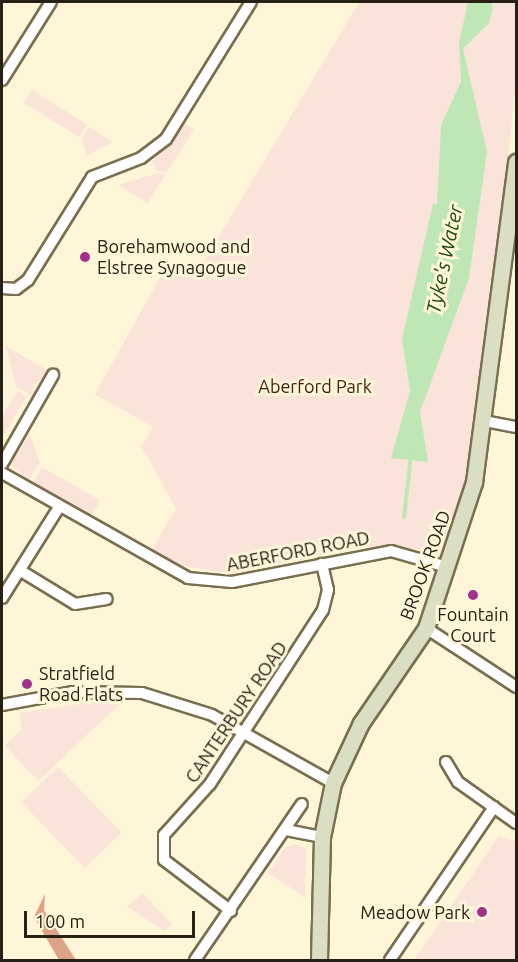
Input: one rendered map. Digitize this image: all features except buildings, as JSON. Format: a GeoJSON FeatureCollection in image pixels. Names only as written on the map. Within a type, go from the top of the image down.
{"type":"FeatureCollection","features":[{"type":"Feature","properties":{"kind":"street"},"geometry":{"type":"LineString","coordinates":[[2,80],[51,2]]}},
{"type":"Feature","properties":{"kind":"street"},"geometry":{"type":"LineString","coordinates":[[2,288],[16,289],[28,280],[92,177],[141,158],[166,139],[251,2]]}},
{"type":"Feature","properties":{"kind":"street","name":"BROOK ROAD"},"geometry":{"type":"LineString","coordinates":[[319,960],[322,837],[333,783],[361,723],[426,628],[464,522],[485,422],[513,227],[516,162]]}},
{"type":"Feature","properties":{"kind":"street"},"geometry":{"type":"LineString","coordinates":[[2,464],[53,375]]}},
{"type":"Feature","properties":{"kind":"street"},"geometry":{"type":"LineString","coordinates":[[485,422],[516,427]]}},
{"type":"Feature","properties":{"kind":"street","name":"ABERFORD ROAD"},"geometry":{"type":"LineString","coordinates":[[2,473],[58,507],[188,578],[232,582],[391,551],[447,567]]}},
{"type":"Feature","properties":{"kind":"street"},"geometry":{"type":"LineString","coordinates":[[2,598],[21,571],[58,507]]}},
{"type":"Feature","properties":{"kind":"street","name":"CANTERBURY ROAD"},"geometry":{"type":"LineString","coordinates":[[231,911],[164,860],[161,847],[164,835],[210,784],[327,600],[322,564]]}},
{"type":"Feature","properties":{"kind":"street"},"geometry":{"type":"LineString","coordinates":[[21,571],[75,604],[107,600]]}},
{"type":"Feature","properties":{"kind":"street"},"geometry":{"type":"LineString","coordinates":[[426,628],[516,687]]}},
{"type":"Feature","properties":{"kind":"street"},"geometry":{"type":"LineString","coordinates":[[2,705],[72,692],[142,693],[182,703],[245,732],[333,783]]}},
{"type":"Feature","properties":{"kind":"street"},"geometry":{"type":"LineString","coordinates":[[446,762],[459,782],[516,823]]}},
{"type":"Feature","properties":{"kind":"street"},"geometry":{"type":"LineString","coordinates":[[195,960],[231,911],[302,804]]}},
{"type":"Feature","properties":{"kind":"street"},"geometry":{"type":"LineString","coordinates":[[390,960],[494,807]]}},
{"type":"Feature","properties":{"kind":"street"},"geometry":{"type":"LineString","coordinates":[[286,830],[322,837]]}},
{"type":"Feature","properties":{"kind":"green space","name":"Aberford Park"},"geometry":{"type":"Polygon","coordinates":[[[359,2],[516,2],[516,80],[491,326],[482,355],[468,480],[450,543],[420,549],[354,548],[233,574],[184,566],[151,551],[176,509],[141,446],[153,427],[95,394],[159,279],[192,272],[203,263],[359,2]]]}},
{"type":"Feature","properties":{"kind":"green space"},"geometry":{"type":"Polygon","coordinates":[[[32,90],[87,124],[79,137],[24,103],[32,90]]]}},
{"type":"Feature","properties":{"kind":"green space"},"geometry":{"type":"Polygon","coordinates":[[[185,124],[194,130],[167,172],[157,171],[152,162],[185,124]]]}},
{"type":"Feature","properties":{"kind":"green space"},"geometry":{"type":"Polygon","coordinates":[[[89,127],[112,142],[87,156],[82,138],[89,127]]]}},
{"type":"Feature","properties":{"kind":"green space"},"geometry":{"type":"Polygon","coordinates":[[[158,173],[166,174],[148,203],[118,185],[158,173]]]}},
{"type":"Feature","properties":{"kind":"green space"},"geometry":{"type":"Polygon","coordinates":[[[6,346],[50,372],[33,386],[37,398],[16,387],[6,346]]]}},
{"type":"Feature","properties":{"kind":"green space"},"geometry":{"type":"Polygon","coordinates":[[[18,391],[27,396],[2,438],[2,415],[18,391]]]}},
{"type":"Feature","properties":{"kind":"green space"},"geometry":{"type":"Polygon","coordinates":[[[30,434],[40,463],[29,480],[10,465],[30,434]]]}},
{"type":"Feature","properties":{"kind":"green space"},"geometry":{"type":"Polygon","coordinates":[[[42,467],[100,500],[92,515],[34,482],[42,467]]]}},
{"type":"Feature","properties":{"kind":"green space"},"geometry":{"type":"Polygon","coordinates":[[[92,702],[122,702],[38,781],[5,746],[22,729],[19,713],[92,702]]]}},
{"type":"Feature","properties":{"kind":"green space"},"geometry":{"type":"Polygon","coordinates":[[[58,767],[121,832],[85,868],[21,802],[58,767]]]}},
{"type":"Feature","properties":{"kind":"green space","name":"Meadow Park"},"geometry":{"type":"Polygon","coordinates":[[[498,837],[516,841],[516,960],[414,960],[498,837]]]}},
{"type":"Feature","properties":{"kind":"green space"},"geometry":{"type":"Polygon","coordinates":[[[294,844],[306,849],[305,897],[268,873],[285,848],[294,844]]]}},
{"type":"Feature","properties":{"kind":"green space"},"geometry":{"type":"Polygon","coordinates":[[[142,893],[172,924],[165,931],[127,907],[142,893]]]}},
{"type":"Feature","properties":{"kind":"shaded area"},"geometry":{"type":"Polygon","coordinates":[[[45,894],[44,910],[76,960],[59,960],[34,917],[45,894]]]}},
{"type":"Feature","properties":{"kind":"water"},"geometry":{"type":"Polygon","coordinates":[[[468,2],[491,2],[493,8],[489,23],[463,49],[487,152],[469,278],[420,412],[428,462],[391,458],[410,391],[402,339],[433,204],[437,204],[441,125],[461,82],[459,43],[468,2]]]}},
{"type":"Feature","properties":{"kind":"waterway","name":"Tyke's Water"},"geometry":{"type":"LineString","coordinates":[[404,517],[411,455]]}},
{"type":"Feature","properties":{"kind":"place","name":"Borehamwood and Elstree Synagogue"},"geometry":{"type":"Point","coordinates":[85,257]}},
{"type":"Feature","properties":{"kind":"place","name":"Fountain Court"},"geometry":{"type":"Point","coordinates":[473,595]}},
{"type":"Feature","properties":{"kind":"place","name":"Stratfield Road Flats"},"geometry":{"type":"Point","coordinates":[27,684]}},
{"type":"Feature","properties":{"kind":"place","name":"Meadow Park"},"geometry":{"type":"Point","coordinates":[482,912]}}]}
